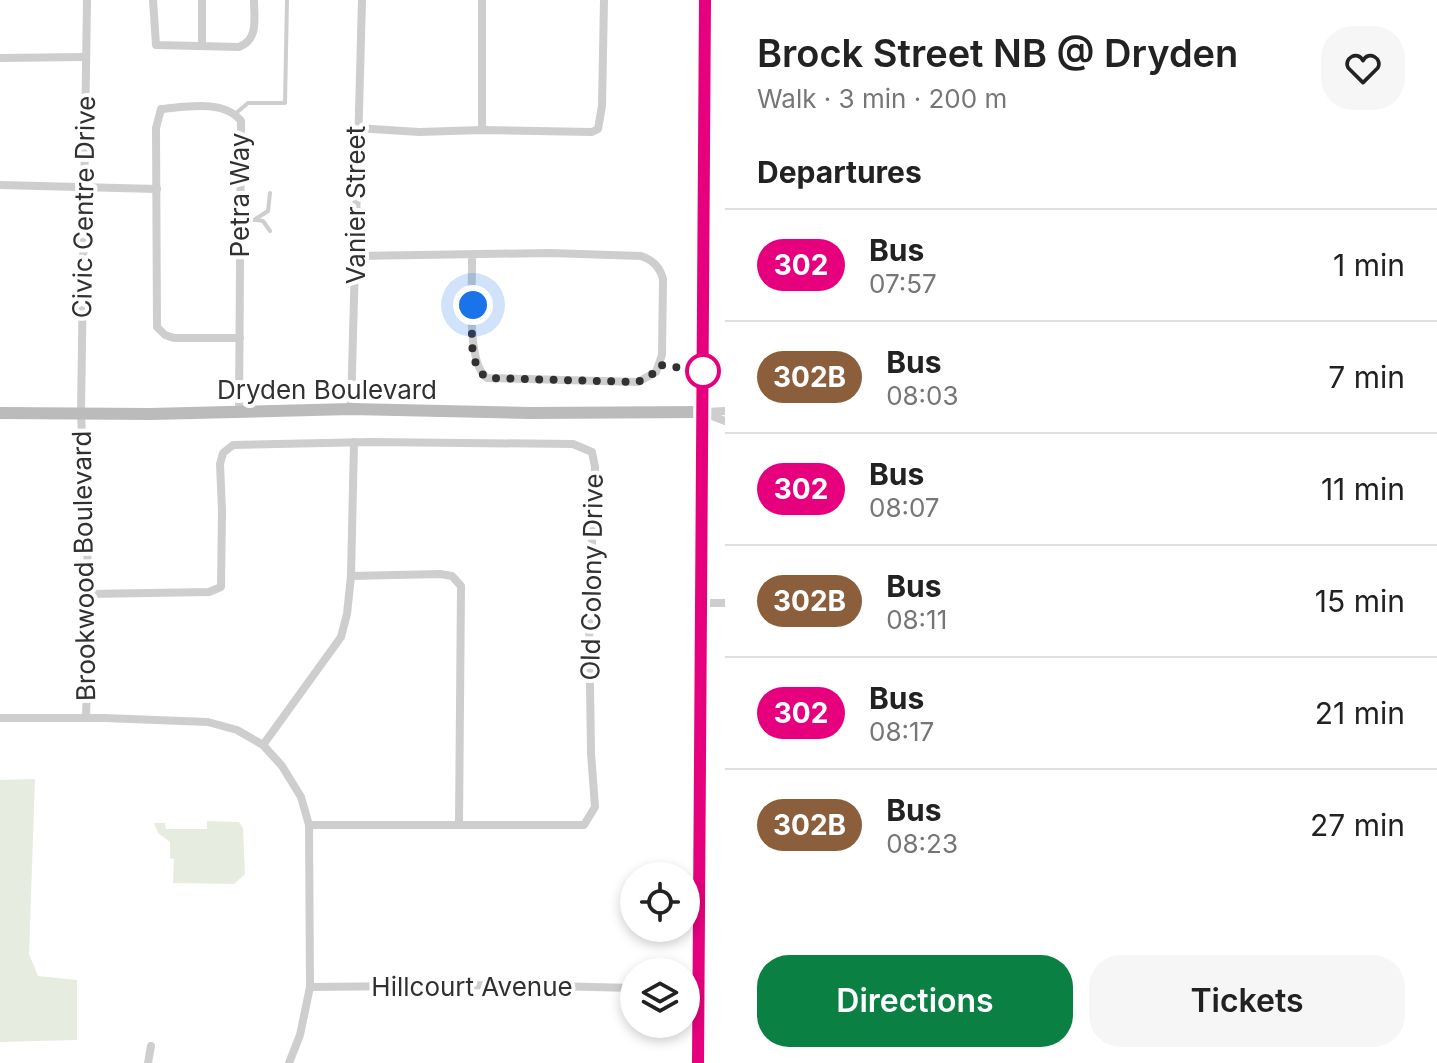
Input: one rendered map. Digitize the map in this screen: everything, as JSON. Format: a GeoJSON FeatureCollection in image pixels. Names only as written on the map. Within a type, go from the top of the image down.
{"type":"FeatureCollection","features":[{"type":"Feature","properties":{"kind":"main road"},"geometry":{"type":"LineString","coordinates":[[698,1063],[705,0]]}},
{"type":"Feature","properties":{"kind":"street","name":"Civic Centre Drive"},"geometry":{"type":"LineString","coordinates":[[81,413],[87,0]]}},
{"type":"Feature","properties":{"kind":"street"},"geometry":{"type":"LineString","coordinates":[[153,0],[156,45],[239,47],[248,44],[254,35],[254,0]]}},
{"type":"Feature","properties":{"kind":"street"},"geometry":{"type":"LineString","coordinates":[[202,0],[202,46]]}},
{"type":"Feature","properties":{"kind":"street","name":"Vanier Street"},"geometry":{"type":"LineString","coordinates":[[351,409],[356,128],[362,0]]}},
{"type":"Feature","properties":{"kind":"street"},"geometry":{"type":"LineString","coordinates":[[482,0],[482,130]]}},
{"type":"Feature","properties":{"kind":"street"},"geometry":{"type":"LineString","coordinates":[[356,128],[419,132],[592,132],[598,129],[602,106],[604,0]]}},
{"type":"Feature","properties":{"kind":"street"},"geometry":{"type":"LineString","coordinates":[[0,58],[86,57]]}},
{"type":"Feature","properties":{"kind":"street","name":"Petra Way"},"geometry":{"type":"LineString","coordinates":[[239,413],[240,338],[241,121],[235,114],[215,107],[161,109],[156,128],[157,327],[174,338],[240,338]]}},
{"type":"Feature","properties":{"kind":"street"},"geometry":{"type":"LineString","coordinates":[[0,185],[157,189]]}},
{"type":"Feature","properties":{"kind":"street"},"geometry":{"type":"LineString","coordinates":[[356,256],[550,253],[641,256],[649,259],[661,271],[663,279],[662,355],[656,372],[638,382],[487,378],[479,372],[473,355],[472,255]]}},
{"type":"Feature","properties":{"kind":"street","name":"Dryden Boulevard"},"geometry":{"type":"LineString","coordinates":[[0,413],[239,413],[351,409],[529,413],[702,412]]}},
{"type":"Feature","properties":{"kind":"street"},"geometry":{"type":"LineString","coordinates":[[702,412],[725,411]]}},
{"type":"Feature","properties":{"kind":"street"},"geometry":{"type":"LineString","coordinates":[[702,412],[725,421]]}},
{"type":"Feature","properties":{"kind":"street","name":"Brookwood Boulevard"},"geometry":{"type":"LineString","coordinates":[[81,413],[89,594],[86,718]]}},
{"type":"Feature","properties":{"kind":"street"},"geometry":{"type":"LineString","coordinates":[[263,745],[341,637],[351,576],[354,442]]}},
{"type":"Feature","properties":{"kind":"street","name":"Old Colony Drive"},"geometry":{"type":"LineString","coordinates":[[89,594],[209,592],[221,587],[220,464],[223,453],[233,445],[354,442],[573,444],[592,452],[595,467],[589,616],[595,807],[584,825],[309,825]]}},
{"type":"Feature","properties":{"kind":"street"},"geometry":{"type":"LineString","coordinates":[[351,576],[440,574],[452,576],[461,586],[459,824]]}},
{"type":"Feature","properties":{"kind":"street"},"geometry":{"type":"LineString","coordinates":[[701,603],[725,603]]}},
{"type":"Feature","properties":{"kind":"street"},"geometry":{"type":"LineString","coordinates":[[0,718],[208,722],[237,730],[263,745],[282,766],[301,797],[309,825],[310,987],[300,1035],[289,1063]]}},
{"type":"Feature","properties":{"kind":"street","name":"Hillcourt Avenue"},"geometry":{"type":"LineString","coordinates":[[310,987],[507,985],[620,988]]}},
{"type":"Feature","properties":{"kind":"street"},"geometry":{"type":"LineString","coordinates":[[148,1063],[151,1046]]}},
{"type":"Feature","properties":{"kind":"lane"},"geometry":{"type":"LineString","coordinates":[[235,114],[248,103],[285,103],[287,0]]}},
{"type":"Feature","properties":{"kind":"lane"},"geometry":{"type":"LineString","coordinates":[[254,220],[268,211],[270,193]]}},
{"type":"Feature","properties":{"kind":"lane"},"geometry":{"type":"LineString","coordinates":[[240,220],[263,221],[270,231]]}},
{"type":"Feature","properties":{"kind":"shaded area"},"geometry":{"type":"Polygon","coordinates":[[[35,779],[29,954],[38,976],[77,980],[77,1040],[0,1042],[0,780],[35,779]]]}},
{"type":"Feature","properties":{"kind":"shaded area"},"geometry":{"type":"Polygon","coordinates":[[[207,821],[239,822],[243,828],[245,874],[234,884],[173,883],[174,859],[170,858],[170,842],[158,833],[154,823],[165,823],[166,829],[207,829],[207,821]]]}},
{"type":"Feature","properties":{"kind":"bus line","name":"302"},"geometry":{"type":"LineString","coordinates":[[698,1063],[705,0]]}},
{"type":"Feature","properties":{"kind":"route"},"geometry":{"type":"LineString","coordinates":[[473,305],[473,355],[479,372],[487,378],[638,382],[656,372],[660,365],[703,371]]}}]}
